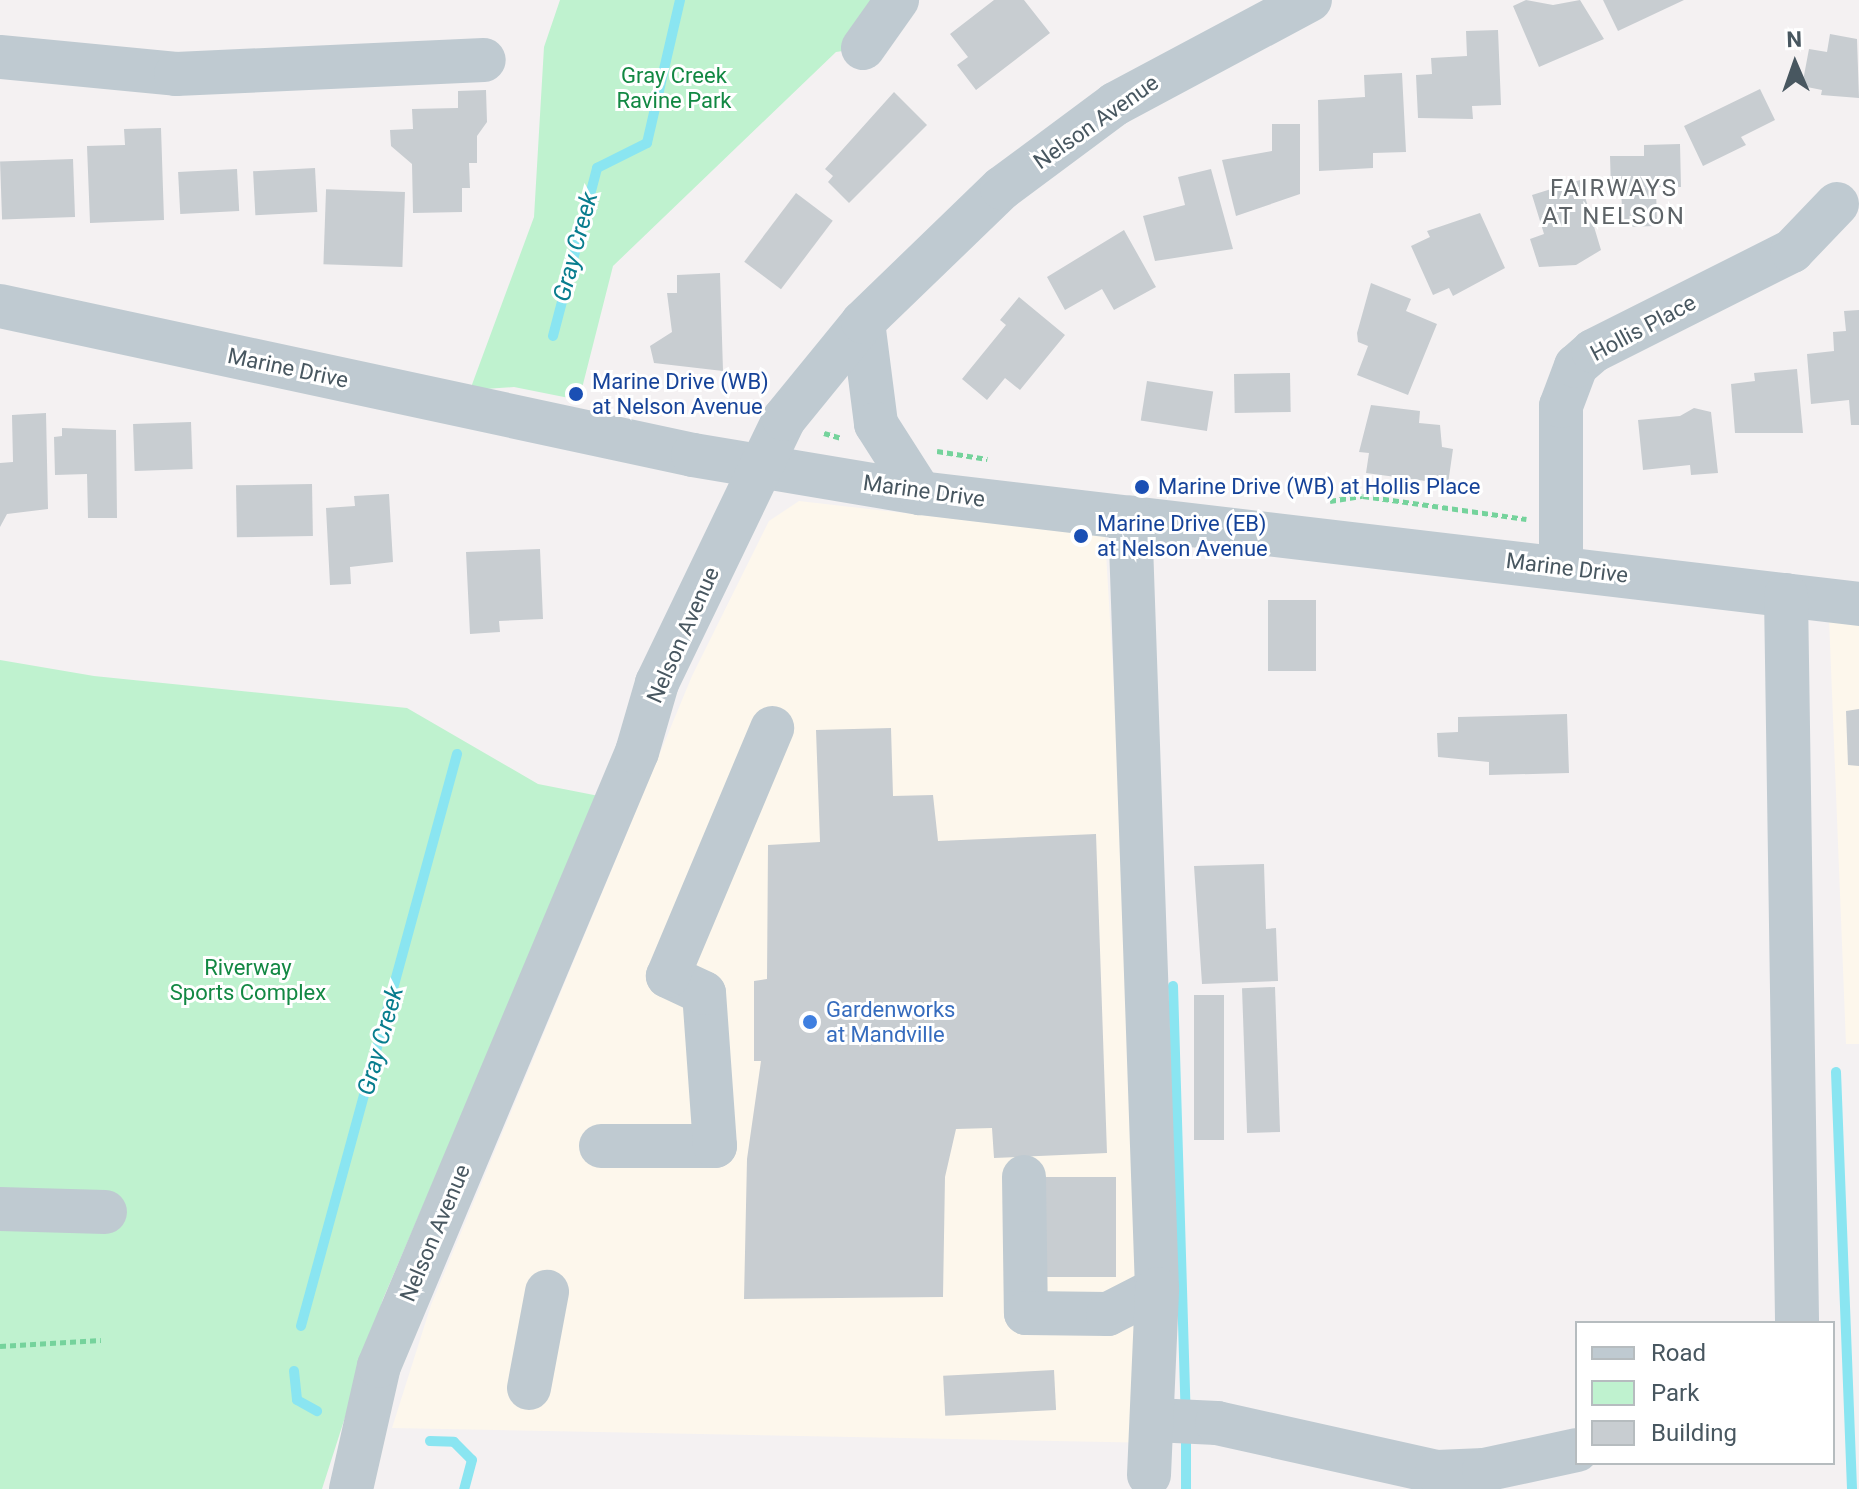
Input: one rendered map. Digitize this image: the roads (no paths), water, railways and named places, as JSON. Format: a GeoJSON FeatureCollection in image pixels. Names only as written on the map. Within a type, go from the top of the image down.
{"type":"FeatureCollection","features":[{"type":"Feature","properties":{"kind":"street"},"geometry":{"type":"LineString","coordinates":[[863,48],[897,0]]}},
{"type":"Feature","properties":{"kind":"street","name":"Nelson Avenue"},"geometry":{"type":"LineString","coordinates":[[351,1489],[379,1366],[631,766],[657,683],[784,419],[863,322],[961,224],[1082,128],[1171,70],[1310,0]]}},
{"type":"Feature","properties":{"kind":"street"},"geometry":{"type":"LineString","coordinates":[[0,57],[176,74],[484,60]]}},
{"type":"Feature","properties":{"kind":"street","name":"Hollis Place"},"geometry":{"type":"LineString","coordinates":[[1561,567],[1561,406],[1576,366],[1593,351],[1792,251],[1837,204]]}},
{"type":"Feature","properties":{"kind":"street","name":"Marine Drive"},"geometry":{"type":"LineString","coordinates":[[0,306],[760,466],[920,493],[1859,604]]}},
{"type":"Feature","properties":{"kind":"street"},"geometry":{"type":"LineString","coordinates":[[863,322],[876,424],[920,493]]}},
{"type":"Feature","properties":{"kind":"street"},"geometry":{"type":"LineString","coordinates":[[1130,517],[1157,1289],[1154,1420],[1149,1475]]}},
{"type":"Feature","properties":{"kind":"street"},"geometry":{"type":"LineString","coordinates":[[1786,595],[1797,1321]]}},
{"type":"Feature","properties":{"kind":"street"},"geometry":{"type":"LineString","coordinates":[[601,1146],[715,1146],[704,993],[668,976],[772,728]]}},
{"type":"Feature","properties":{"kind":"street"},"geometry":{"type":"LineString","coordinates":[[1024,1177],[1026,1313],[1108,1314],[1157,1289]]}},
{"type":"Feature","properties":{"kind":"street"},"geometry":{"type":"LineString","coordinates":[[0,1209],[105,1212]]}},
{"type":"Feature","properties":{"kind":"street"},"geometry":{"type":"LineString","coordinates":[[529,1388],[547,1292]]}},
{"type":"Feature","properties":{"kind":"street"},"geometry":{"type":"LineString","coordinates":[[1154,1420],[1217,1423],[1437,1472],[1484,1470],[1575,1450]]}},
{"type":"Feature","properties":{"kind":"waterway","name":"Gray Creek"},"geometry":{"type":"LineString","coordinates":[[553,336],[597,168],[647,143],[680,0]]}},
{"type":"Feature","properties":{"kind":"waterway","name":"Gray Creek"},"geometry":{"type":"LineString","coordinates":[[301,1326],[457,754]]}},
{"type":"Feature","properties":{"kind":"waterway"},"geometry":{"type":"LineString","coordinates":[[1173,986],[1185,1401]]}},
{"type":"Feature","properties":{"kind":"waterway"},"geometry":{"type":"LineString","coordinates":[[1836,1072],[1852,1489]]}},
{"type":"Feature","properties":{"kind":"waterway","name":"Gray Creek"},"geometry":{"type":"LineString","coordinates":[[294,1371],[297,1400],[317,1411]]}},
{"type":"Feature","properties":{"kind":"waterway"},"geometry":{"type":"LineString","coordinates":[[1186,1439],[1186,1489]]}},
{"type":"Feature","properties":{"kind":"waterway","name":"Gray Creek"},"geometry":{"type":"LineString","coordinates":[[430,1441],[454,1442],[472,1460],[464,1489]]}},
{"type":"Feature","properties":{"kind":"place","name":"Marine Drive (WB) at Nelson Avenue"},"geometry":{"type":"Point","coordinates":[576,394]}},
{"type":"Feature","properties":{"kind":"place","name":"Marine Drive (WB) at Hollis Place"},"geometry":{"type":"Point","coordinates":[1142,487]}},
{"type":"Feature","properties":{"kind":"place","name":"Marine Drive (EB) at Nelson Avenue"},"geometry":{"type":"Point","coordinates":[1081,536]}},
{"type":"Feature","properties":{"kind":"place","name":"Gardenworks at Mandville"},"geometry":{"type":"Point","coordinates":[810,1022]}},
{"type":"Feature","properties":{"kind":"district","name":"FAIRWAYS AT NELSON"},"geometry":{"type":"Point","coordinates":[1614,203]}},
{"type":"Feature","properties":{"kind":"park label","name":"Gray Creek Ravine Park"},"geometry":{"type":"Point","coordinates":[674,88]}},
{"type":"Feature","properties":{"kind":"park label","name":"Riverway Sports Complex"},"geometry":{"type":"Point","coordinates":[248,980]}}]}
